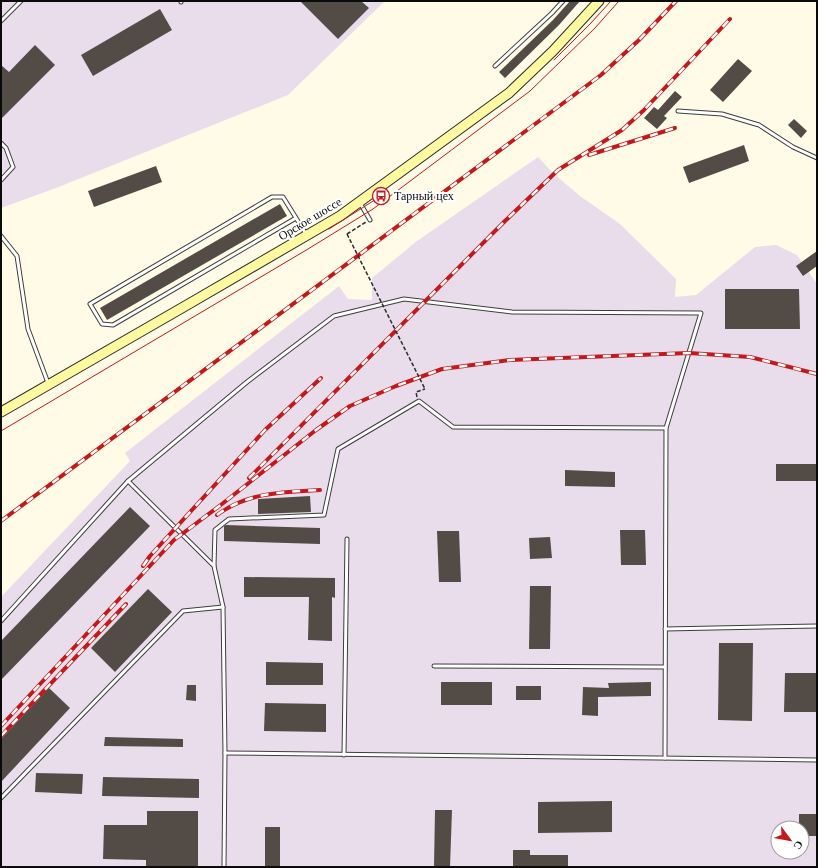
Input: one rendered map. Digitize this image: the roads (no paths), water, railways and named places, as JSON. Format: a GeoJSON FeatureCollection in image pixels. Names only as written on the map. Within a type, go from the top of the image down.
{"type":"FeatureCollection","features":[{"type":"Feature","properties":{"kind":"street","name":"Орское шоссе"},"geometry":{"type":"LineString","coordinates":[[1,412],[340,216],[508,93],[553,51],[599,1]]}},
{"type":"Feature","properties":{"kind":"lane"},"geometry":{"type":"LineString","coordinates":[[1,21],[21,1]]}},
{"type":"Feature","properties":{"kind":"lane"},"geometry":{"type":"LineString","coordinates":[[495,66],[563,1]]}},
{"type":"Feature","properties":{"kind":"lane"},"geometry":{"type":"LineString","coordinates":[[678,110],[722,114],[759,125],[793,148],[817,158]]}},
{"type":"Feature","properties":{"kind":"lane"},"geometry":{"type":"LineString","coordinates":[[1,143],[6,148],[13,166],[1,180]]}},
{"type":"Feature","properties":{"kind":"lane"},"geometry":{"type":"LineString","coordinates":[[296,218],[113,325],[102,324],[90,304],[272,197],[283,198],[296,218],[307,235]]}},
{"type":"Feature","properties":{"kind":"lane"},"geometry":{"type":"LineString","coordinates":[[359,202],[370,220]]}},
{"type":"Feature","properties":{"kind":"lane"},"geometry":{"type":"LineString","coordinates":[[1,236],[17,256],[28,329],[49,384]]}},
{"type":"Feature","properties":{"kind":"lane"},"geometry":{"type":"LineString","coordinates":[[1,620],[128,481],[247,382],[334,316],[404,299],[512,312],[701,313],[666,428],[665,758]]}},
{"type":"Feature","properties":{"kind":"lane"},"geometry":{"type":"LineString","coordinates":[[224,867],[225,753],[223,607],[214,566],[215,530],[229,519],[324,515],[338,449],[419,401],[453,427],[666,428]]}},
{"type":"Feature","properties":{"kind":"lane"},"geometry":{"type":"LineString","coordinates":[[128,481],[214,566]]}},
{"type":"Feature","properties":{"kind":"lane"},"geometry":{"type":"LineString","coordinates":[[344,754],[347,539]]}},
{"type":"Feature","properties":{"kind":"lane"},"geometry":{"type":"LineString","coordinates":[[1,798],[183,611],[223,607]]}},
{"type":"Feature","properties":{"kind":"lane"},"geometry":{"type":"LineString","coordinates":[[665,629],[817,626]]}},
{"type":"Feature","properties":{"kind":"lane"},"geometry":{"type":"LineString","coordinates":[[434,666],[665,667]]}},
{"type":"Feature","properties":{"kind":"lane"},"geometry":{"type":"LineString","coordinates":[[225,753],[817,760]]}},
{"type":"Feature","properties":{"kind":"tram line"},"geometry":{"type":"LineString","coordinates":[[554,60],[611,1]]}},
{"type":"Feature","properties":{"kind":"tram line"},"geometry":{"type":"LineString","coordinates":[[1,431],[373,209],[530,91],[595,28],[619,1]]}},
{"type":"Feature","properties":{"kind":"tram line"},"geometry":{"type":"LineString","coordinates":[[329,229],[381,196]]}},
{"type":"Feature","properties":{"kind":"railway"},"geometry":{"type":"LineString","coordinates":[[1,521],[601,75],[639,40],[676,1]]}},
{"type":"Feature","properties":{"kind":"railway"},"geometry":{"type":"LineString","coordinates":[[249,478],[505,221],[558,170],[622,130],[644,110],[730,19]]}},
{"type":"Feature","properties":{"kind":"railway"},"geometry":{"type":"LineString","coordinates":[[589,155],[675,128]]}},
{"type":"Feature","properties":{"kind":"railway"},"geometry":{"type":"LineString","coordinates":[[1,726],[174,540],[316,430],[350,406],[396,386],[442,369],[510,360],[689,353],[750,357],[817,374]]}},
{"type":"Feature","properties":{"kind":"railway"},"geometry":{"type":"LineString","coordinates":[[143,566],[150,556],[265,430],[321,378]]}},
{"type":"Feature","properties":{"kind":"railway"},"geometry":{"type":"LineString","coordinates":[[217,515],[229,507],[253,498],[279,493],[320,490]]}},
{"type":"Feature","properties":{"kind":"railway"},"geometry":{"type":"LineString","coordinates":[[1,736],[126,604]]}},
{"type":"Feature","properties":{"kind":"place","name":"Тарный цех"},"geometry":{"type":"Point","coordinates":[381,196]}}]}
